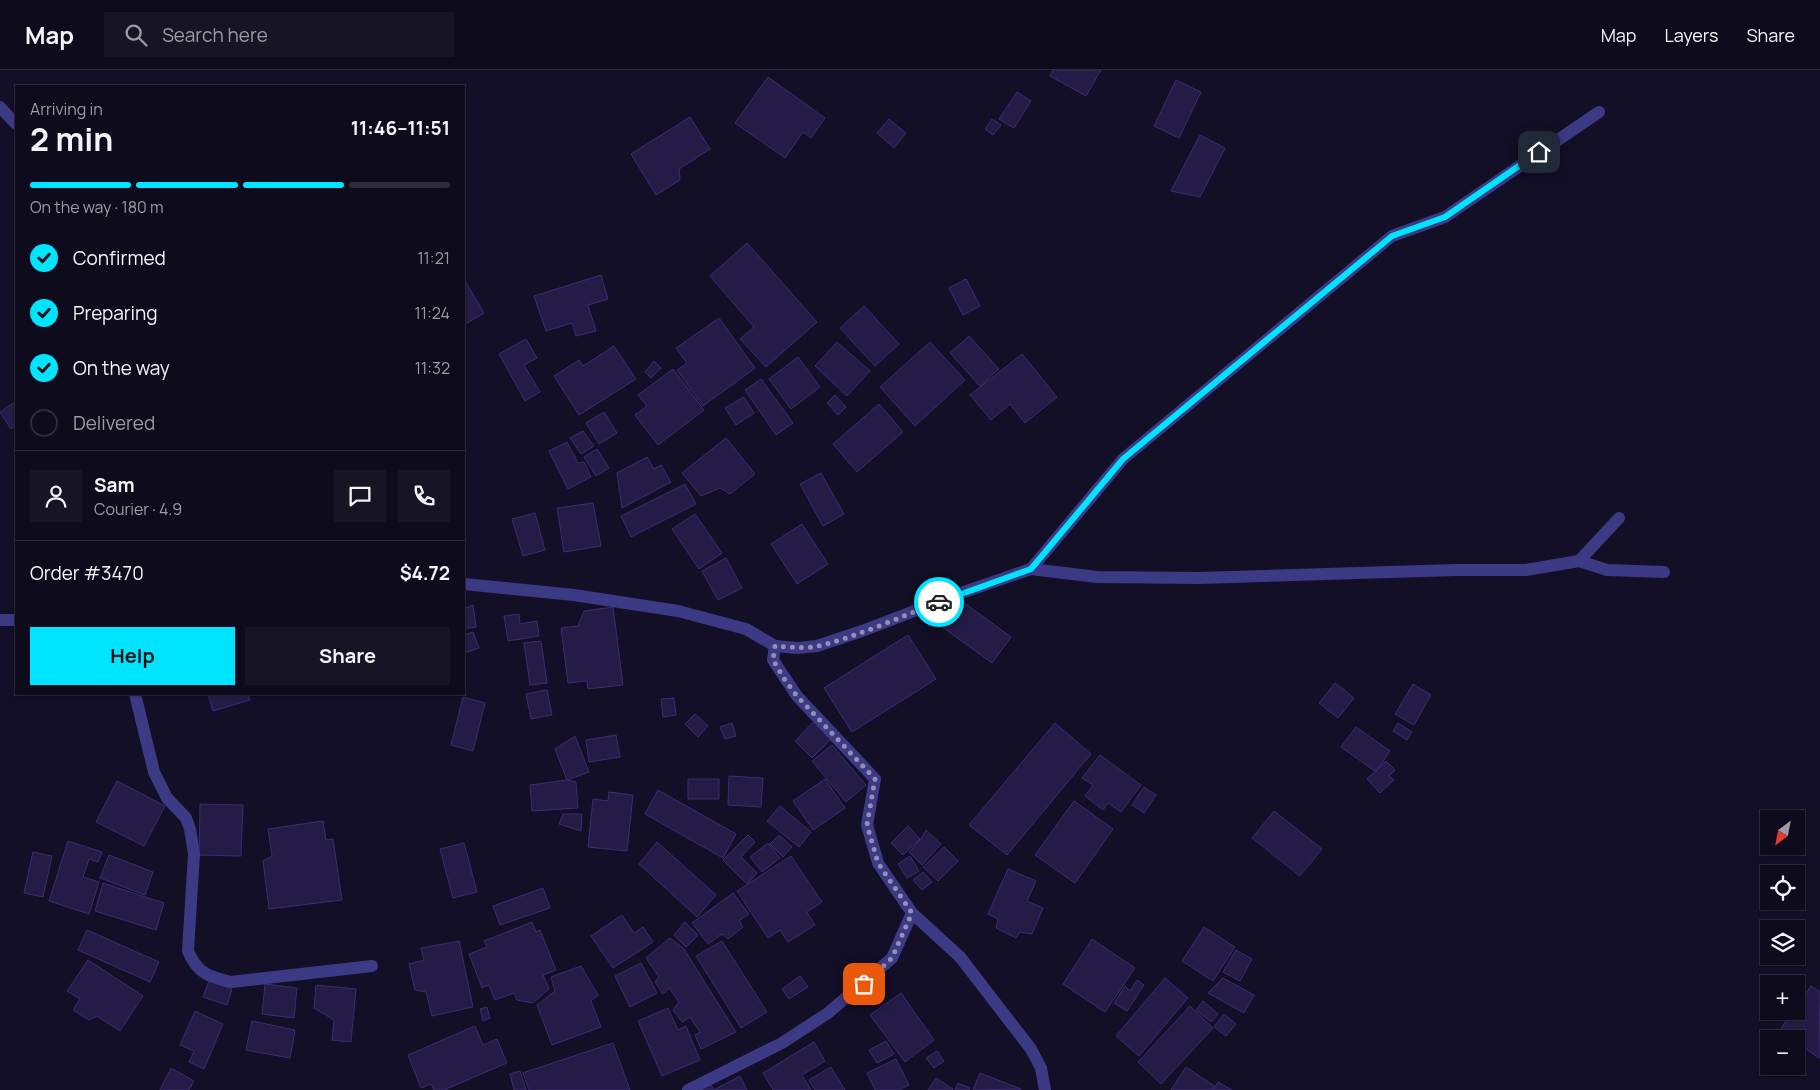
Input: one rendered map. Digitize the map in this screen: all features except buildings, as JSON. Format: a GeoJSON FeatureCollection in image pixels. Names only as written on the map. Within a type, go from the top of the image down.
{"type":"FeatureCollection","features":[{"type":"Feature","properties":{"kind":"street"},"geometry":{"type":"LineString","coordinates":[[0,107],[15,123]]}},
{"type":"Feature","properties":{"kind":"street"},"geometry":{"type":"LineString","coordinates":[[1031,569],[1123,459],[1392,236],[1445,217],[1598,112]]}},
{"type":"Feature","properties":{"kind":"street"},"geometry":{"type":"LineString","coordinates":[[1579,561],[1620,518]]}},
{"type":"Feature","properties":{"kind":"street"},"geometry":{"type":"LineString","coordinates":[[465,584],[574,595],[678,611],[746,630],[775,646],[798,648],[817,646],[862,632],[964,592],[1031,569],[1098,577],[1198,578],[1455,570],[1526,570],[1579,561],[1607,570],[1664,572]]}},
{"type":"Feature","properties":{"kind":"street"},"geometry":{"type":"LineString","coordinates":[[0,620],[15,620]]}},
{"type":"Feature","properties":{"kind":"street"},"geometry":{"type":"LineString","coordinates":[[775,646],[773,660],[797,696],[875,779],[867,825],[878,863],[912,913],[960,957],[1031,1049],[1041,1068],[1045,1090]]}},
{"type":"Feature","properties":{"kind":"street"},"geometry":{"type":"LineString","coordinates":[[135,695],[154,772],[166,798],[186,818],[190,829],[194,854],[188,950],[194,964],[212,978],[231,982],[372,966]]}},
{"type":"Feature","properties":{"kind":"street"},"geometry":{"type":"LineString","coordinates":[[688,1090],[782,1043],[828,1013],[892,958],[912,913]]}},
{"type":"Feature","properties":{"kind":"way so far"},"geometry":{"type":"LineString","coordinates":[[864,984],[892,958],[912,913],[878,863],[867,825],[875,779],[797,696],[773,660],[775,646],[798,648],[817,646],[862,632],[939,602]]}},
{"type":"Feature","properties":{"kind":"route"},"geometry":{"type":"LineString","coordinates":[[939,602],[1031,569],[1123,459],[1392,236],[1445,217],[1539,152]]}}]}
